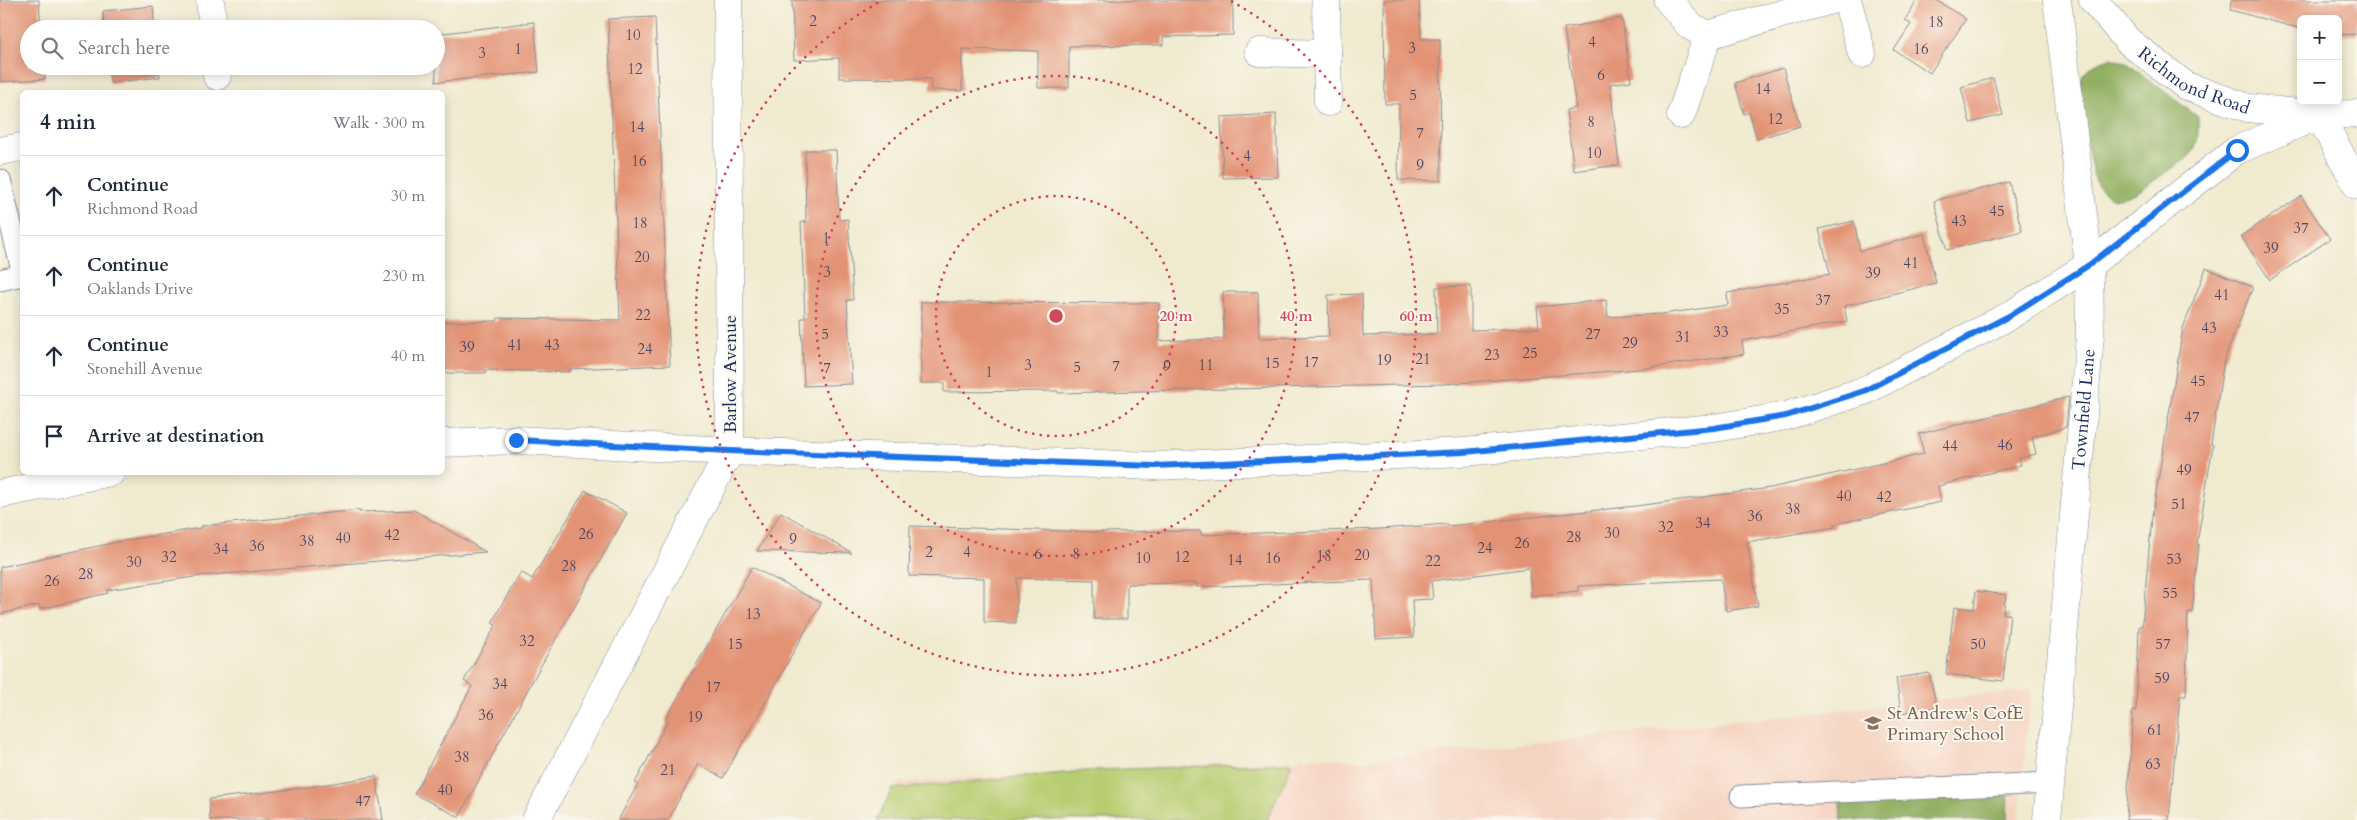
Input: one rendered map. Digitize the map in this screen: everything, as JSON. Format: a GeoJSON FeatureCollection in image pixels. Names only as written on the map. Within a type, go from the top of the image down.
{"type":"FeatureCollection","features":[{"type":"Feature","properties":{"kind":"street"},"geometry":{"type":"LineString","coordinates":[[210,0],[212,20]]}},
{"type":"Feature","properties":{"kind":"street","name":"Barlow Avenue"},"geometry":{"type":"LineString","coordinates":[[536,820],[730,451],[728,0]]}},
{"type":"Feature","properties":{"kind":"street"},"geometry":{"type":"LineString","coordinates":[[1326,0],[1328,102]]}},
{"type":"Feature","properties":{"kind":"street"},"geometry":{"type":"LineString","coordinates":[[1668,0],[1690,26],[1708,35],[1831,0]]}},
{"type":"Feature","properties":{"kind":"street"},"geometry":{"type":"LineString","coordinates":[[1847,0],[1862,54]]}},
{"type":"Feature","properties":{"kind":"street","name":"Townfield Lane"},"geometry":{"type":"LineString","coordinates":[[2046,820],[2090,335],[2089,265],[2057,0]]}},
{"type":"Feature","properties":{"kind":"street","name":"Richmond Road"},"geometry":{"type":"LineString","coordinates":[[2093,0],[2128,40],[2186,86],[2248,108],[2319,115],[2357,114]]}},
{"type":"Feature","properties":{"kind":"street"},"geometry":{"type":"LineString","coordinates":[[1681,115],[1708,35]]}},
{"type":"Feature","properties":{"kind":"street"},"geometry":{"type":"LineString","coordinates":[[1259,52],[1327,54]]}},
{"type":"Feature","properties":{"kind":"street"},"geometry":{"type":"LineString","coordinates":[[2319,115],[2357,185]]}},
{"type":"Feature","properties":{"kind":"street","name":"Richmond Road"},"geometry":{"type":"LineString","coordinates":[[445,443],[516,440],[730,451],[1155,466],[1464,452],[1714,428],[1786,416],[1864,391],[2009,316],[2089,265],[2237,150],[2319,115]]}},
{"type":"Feature","properties":{"kind":"street"},"geometry":{"type":"LineString","coordinates":[[0,151],[20,146]]}},
{"type":"Feature","properties":{"kind":"street"},"geometry":{"type":"LineString","coordinates":[[0,494],[96,475]]}},
{"type":"Feature","properties":{"kind":"lane"},"geometry":{"type":"LineString","coordinates":[[0,180],[20,262]]}},
{"type":"Feature","properties":{"kind":"lane"},"geometry":{"type":"LineString","coordinates":[[0,280],[20,275]]}},
{"type":"Feature","properties":{"kind":"lane"},"geometry":{"type":"LineString","coordinates":[[1742,796],[2050,783]]}},
{"type":"Feature","properties":{"kind":"shaded area","name":"St Andrew's CofE Primary School"},"geometry":{"type":"Polygon","coordinates":[[[2031,690],[2019,820],[883,820],[899,782],[1298,760],[1301,756],[1362,761],[2031,690]]]}},
{"type":"Feature","properties":{"kind":"green space"},"geometry":{"type":"Polygon","coordinates":[[[2110,58],[2127,63],[2198,117],[2196,146],[2193,152],[2141,190],[2122,198],[2111,197],[2106,194],[2095,181],[2082,114],[2082,77],[2094,65],[2110,58]]]}},
{"type":"Feature","properties":{"kind":"green space"},"geometry":{"type":"Polygon","coordinates":[[[1292,763],[1267,820],[877,820],[892,789],[1096,770],[1292,763]]]}},
{"type":"Feature","properties":{"kind":"green space"},"geometry":{"type":"Polygon","coordinates":[[[2008,791],[2007,820],[1841,820],[1840,802],[2008,791]]]}},
{"type":"Feature","properties":{"kind":"building"},"geometry":{"type":"Polygon","coordinates":[[[0,0],[39,0],[40,20],[20,20],[20,75],[45,75],[45,79],[0,82],[0,0]]]}},
{"type":"Feature","properties":{"kind":"building"},"geometry":{"type":"Polygon","coordinates":[[[792,0],[1233,0],[1233,35],[1163,37],[1163,45],[1069,46],[1069,88],[1038,88],[1038,51],[962,49],[962,91],[931,90],[931,79],[839,78],[839,58],[794,60],[792,0]]]}},
{"type":"Feature","properties":{"kind":"building"},"geometry":{"type":"Polygon","coordinates":[[[1384,0],[1419,0],[1421,39],[1440,39],[1441,181],[1398,180],[1399,104],[1385,104],[1384,0]]]}},
{"type":"Feature","properties":{"kind":"building"},"geometry":{"type":"Polygon","coordinates":[[[1917,0],[1936,0],[1966,19],[1930,73],[1894,50],[1911,24],[1905,20],[1917,0]]]}},
{"type":"Feature","properties":{"kind":"building"},"geometry":{"type":"Polygon","coordinates":[[[2231,0],[2357,0],[2357,34],[2342,35],[2342,15],[2297,15],[2297,28],[2230,10],[2231,0]]]}},
{"type":"Feature","properties":{"kind":"building"},"geometry":{"type":"Polygon","coordinates":[[[153,6],[154,20],[104,20],[103,11],[153,6]]]}},
{"type":"Feature","properties":{"kind":"building"},"geometry":{"type":"Polygon","coordinates":[[[655,17],[670,365],[570,369],[570,372],[486,370],[486,373],[445,373],[445,322],[497,321],[498,318],[620,320],[608,19],[655,17]]]}},
{"type":"Feature","properties":{"kind":"building"},"geometry":{"type":"Polygon","coordinates":[[[1622,18],[1631,81],[1610,84],[1619,165],[1574,171],[1566,110],[1576,108],[1564,28],[1622,18]]]}},
{"type":"Feature","properties":{"kind":"building"},"geometry":{"type":"Polygon","coordinates":[[[534,22],[539,72],[436,82],[436,75],[445,75],[445,33],[534,22]]]}},
{"type":"Feature","properties":{"kind":"building"},"geometry":{"type":"Polygon","coordinates":[[[1783,68],[1800,126],[1757,139],[1749,112],[1744,114],[1735,83],[1783,68]]]}},
{"type":"Feature","properties":{"kind":"building"},"geometry":{"type":"Polygon","coordinates":[[[109,75],[160,75],[160,77],[110,83],[109,75]]]}},
{"type":"Feature","properties":{"kind":"building"},"geometry":{"type":"Polygon","coordinates":[[[1993,78],[2003,115],[1970,123],[1961,87],[1993,78]]]}},
{"type":"Feature","properties":{"kind":"building"},"geometry":{"type":"Polygon","coordinates":[[[1276,114],[1278,177],[1223,178],[1221,117],[1276,114]]]}},
{"type":"Feature","properties":{"kind":"building"},"geometry":{"type":"Polygon","coordinates":[[[805,150],[836,150],[839,220],[848,219],[853,300],[847,300],[852,384],[804,386],[801,318],[805,318],[801,222],[806,222],[805,150]]]}},
{"type":"Feature","properties":{"kind":"building"},"geometry":{"type":"Polygon","coordinates":[[[2009,182],[2022,231],[1947,250],[1934,201],[2009,182]]]}},
{"type":"Feature","properties":{"kind":"building"},"geometry":{"type":"Polygon","coordinates":[[[2301,196],[2330,239],[2270,280],[2241,236],[2301,196]]]}},
{"type":"Feature","properties":{"kind":"building"},"geometry":{"type":"Polygon","coordinates":[[[1854,221],[1860,251],[1924,234],[1936,283],[1844,306],[1847,321],[1742,341],[1744,354],[1640,369],[1444,384],[1058,393],[1058,391],[944,392],[944,383],[921,383],[921,302],[1159,303],[1159,341],[1224,339],[1223,292],[1258,292],[1259,338],[1329,336],[1328,295],[1362,294],[1363,336],[1437,334],[1436,287],[1471,286],[1471,330],[1539,328],[1537,307],[1606,300],[1608,317],[1662,314],[1728,305],[1727,293],[1830,274],[1819,229],[1854,221]]]}},
{"type":"Feature","properties":{"kind":"building"},"geometry":{"type":"Polygon","coordinates":[[[2206,268],[2253,287],[2224,360],[2197,544],[2199,544],[2192,612],[2188,612],[2186,696],[2180,696],[2169,820],[2126,820],[2133,711],[2136,711],[2139,626],[2142,626],[2152,517],[2183,328],[2206,268]]]}},
{"type":"Feature","properties":{"kind":"building"},"geometry":{"type":"Polygon","coordinates":[[[2069,397],[2066,427],[2032,437],[2036,454],[2019,458],[2021,465],[1938,486],[1941,502],[1834,524],[1835,527],[1747,542],[1758,606],[1726,611],[1721,579],[1578,586],[1578,591],[1531,596],[1529,568],[1431,581],[1433,599],[1412,600],[1414,637],[1376,639],[1373,580],[1197,587],[1197,583],[1127,584],[1127,619],[1094,619],[1094,580],[1017,578],[1016,623],[984,622],[984,578],[909,576],[910,526],[1095,532],[1201,531],[1201,535],[1380,529],[1447,524],[1448,526],[1636,506],[1770,488],[1924,454],[1919,434],[2069,397]]]}},
{"type":"Feature","properties":{"kind":"building"},"geometry":{"type":"Polygon","coordinates":[[[585,490],[627,513],[534,678],[459,817],[414,794],[472,686],[464,681],[496,625],[492,623],[502,604],[521,572],[532,579],[585,490]]]}},
{"type":"Feature","properties":{"kind":"building"},"geometry":{"type":"Polygon","coordinates":[[[359,510],[359,512],[414,510],[486,552],[200,576],[107,590],[108,593],[40,609],[39,605],[0,614],[0,567],[122,541],[201,528],[201,526],[359,510]]]}},
{"type":"Feature","properties":{"kind":"building"},"geometry":{"type":"Polygon","coordinates":[[[781,512],[852,553],[757,551],[781,512]]]}},
{"type":"Feature","properties":{"kind":"building"},"geometry":{"type":"Polygon","coordinates":[[[752,567],[821,603],[723,778],[698,764],[668,820],[618,820],[638,784],[635,783],[668,721],[665,720],[752,567]]]}},
{"type":"Feature","properties":{"kind":"building"},"geometry":{"type":"Polygon","coordinates":[[[1976,591],[2006,595],[2003,614],[2010,614],[2003,681],[1946,674],[1954,607],[1974,609],[1976,591]]]}},
{"type":"Feature","properties":{"kind":"building"},"geometry":{"type":"Polygon","coordinates":[[[1929,673],[1937,707],[1901,713],[1896,678],[1929,673]]]}},
{"type":"Feature","properties":{"kind":"building"},"geometry":{"type":"Polygon","coordinates":[[[376,776],[383,820],[210,820],[209,799],[303,788],[376,776]]]}},
{"type":"Feature","properties":{"kind":"place","name":"St Andrew's CofE Primary School"},"geometry":{"type":"Point","coordinates":[1873,723]}},
{"type":"Feature","properties":{"kind":"route"},"geometry":{"type":"LineString","coordinates":[[516,440],[730,451],[1155,466],[1464,452],[1714,428],[1786,416],[1864,391],[1927,361],[2009,316],[2089,265],[2237,150]]}}]}
